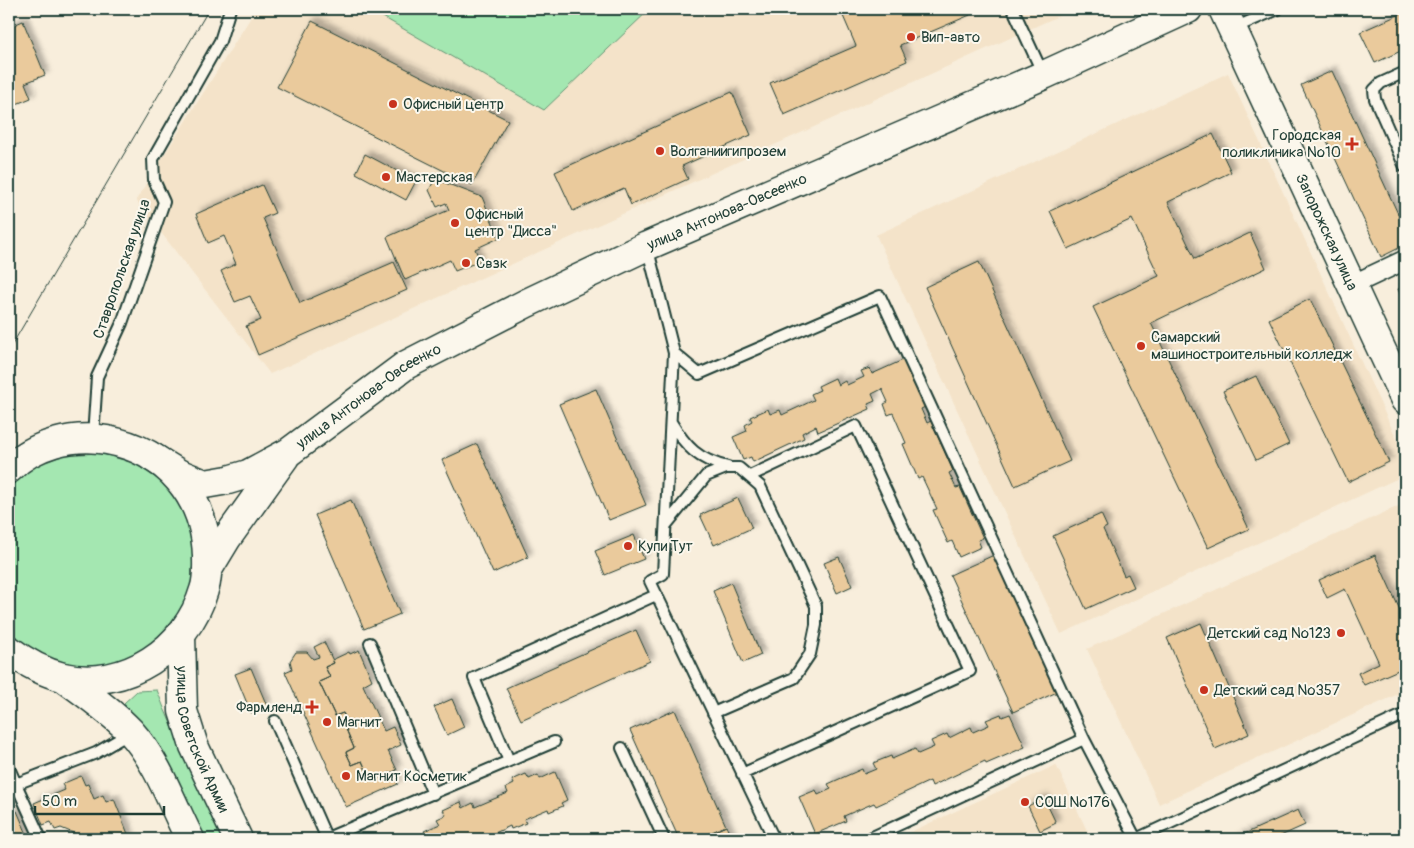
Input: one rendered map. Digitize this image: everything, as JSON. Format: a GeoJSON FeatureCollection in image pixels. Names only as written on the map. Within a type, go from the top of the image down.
{"type":"FeatureCollection","features":[{"type":"Feature","properties":{"kind":"main road","name":"улица Антонова-Овсеенко"},"geometry":{"type":"LineString","coordinates":[[152,457],[178,474],[205,484],[248,474],[289,452],[406,365],[519,307],[647,246],[1044,76],[1188,9]]}},
{"type":"Feature","properties":{"kind":"main road","name":"Запорожская улица"},"geometry":{"type":"LineString","coordinates":[[1228,19],[1405,400]]}},
{"type":"Feature","properties":{"kind":"main road"},"geometry":{"type":"LineString","coordinates":[[12,463],[41,447],[67,440],[93,438],[124,444],[152,457],[178,478],[196,505],[206,537],[207,571],[205,589],[191,621],[165,651],[128,673],[106,678],[63,677]]}},
{"type":"Feature","properties":{"kind":"main road","name":"улица Антонова-Овсеенко"},"geometry":{"type":"LineString","coordinates":[[207,571],[227,538],[289,452]]}},
{"type":"Feature","properties":{"kind":"main road","name":"улица Советской Армии"},"geometry":{"type":"LineString","coordinates":[[180,635],[183,711],[194,746],[238,839]]}},
{"type":"Feature","properties":{"kind":"main road"},"geometry":{"type":"LineString","coordinates":[[9,650],[20,661],[63,677],[92,697],[131,733],[151,761],[190,839]]}},
{"type":"Feature","properties":{"kind":"street"},"geometry":{"type":"LineString","coordinates":[[1352,285],[1405,260]]}},
{"type":"Feature","properties":{"kind":"lane","name":"Ставропольская улица"},"geometry":{"type":"LineString","coordinates":[[93,438],[97,377],[122,323],[164,202],[154,180],[153,159],[220,41],[230,9]]}},
{"type":"Feature","properties":{"kind":"lane"},"geometry":{"type":"LineString","coordinates":[[1013,9],[1044,76]]}},
{"type":"Feature","properties":{"kind":"lane"},"geometry":{"type":"LineString","coordinates":[[1228,19],[1278,9]]}},
{"type":"Feature","properties":{"kind":"lane"},"geometry":{"type":"LineString","coordinates":[[1405,72],[1381,83],[1374,90],[1375,99],[1405,167]]}},
{"type":"Feature","properties":{"kind":"lane"},"geometry":{"type":"LineString","coordinates":[[647,246],[674,353],[664,574],[650,581],[774,839]]}},
{"type":"Feature","properties":{"kind":"lane"},"geometry":{"type":"LineString","coordinates":[[674,353],[699,374],[880,296],[1084,739],[1136,839],[1405,714]]}},
{"type":"Feature","properties":{"kind":"lane"},"geometry":{"type":"LineString","coordinates":[[671,421],[682,439],[693,451],[705,460],[731,468]]}},
{"type":"Feature","properties":{"kind":"lane"},"geometry":{"type":"LineString","coordinates":[[742,774],[970,671],[856,426],[750,476]]}},
{"type":"Feature","properties":{"kind":"lane"},"geometry":{"type":"LineString","coordinates":[[666,525],[706,476],[726,468],[739,468],[760,486],[816,606],[816,625],[810,654],[794,678],[712,713]]}},
{"type":"Feature","properties":{"kind":"lane"},"geometry":{"type":"LineString","coordinates":[[509,761],[474,678],[656,595]]}},
{"type":"Feature","properties":{"kind":"lane"},"geometry":{"type":"LineString","coordinates":[[370,643],[433,794]]}},
{"type":"Feature","properties":{"kind":"lane"},"geometry":{"type":"LineString","coordinates":[[275,721],[327,839],[554,742]]}},
{"type":"Feature","properties":{"kind":"lane"},"geometry":{"type":"LineString","coordinates":[[16,784],[96,753],[131,733]]}},
{"type":"Feature","properties":{"kind":"lane"},"geometry":{"type":"LineString","coordinates":[[868,839],[1084,739]]}},
{"type":"Feature","properties":{"kind":"lane"},"geometry":{"type":"LineString","coordinates":[[622,748],[664,839]]}},
{"type":"Feature","properties":{"kind":"lane"},"geometry":{"type":"LineString","coordinates":[[9,768],[41,839]]}},
{"type":"Feature","properties":{"kind":"shaded area"},"geometry":{"type":"Polygon","coordinates":[[[256,9],[1074,9],[270,374],[136,200],[256,9]]]}},
{"type":"Feature","properties":{"kind":"shaded area","name":"Самарский машиностроительный колледж"},"geometry":{"type":"Polygon","coordinates":[[[1228,73],[1405,457],[1405,475],[1061,634],[876,235],[1228,73]]]}},
{"type":"Feature","properties":{"kind":"shaded area"},"geometry":{"type":"Polygon","coordinates":[[[1405,503],[1405,691],[1159,804],[1087,649],[1405,503]]]}},
{"type":"Feature","properties":{"kind":"shaded area","name":"СОШ №176"},"geometry":{"type":"Polygon","coordinates":[[[1056,765],[1091,839],[895,839],[1056,765]]]}},
{"type":"Feature","properties":{"kind":"green space"},"geometry":{"type":"Polygon","coordinates":[[[369,9],[650,9],[544,110],[369,9]]]}},
{"type":"Feature","properties":{"kind":"green space"},"geometry":{"type":"Polygon","coordinates":[[[99,453],[134,463],[163,483],[184,512],[195,546],[194,581],[181,615],[159,642],[128,661],[93,668],[58,665],[26,650],[9,633],[9,488],[31,468],[64,455],[99,453]]]}},
{"type":"Feature","properties":{"kind":"green space"},"geometry":{"type":"Polygon","coordinates":[[[157,690],[222,839],[195,839],[124,703],[137,691],[157,690]]]}},
{"type":"Feature","properties":{"kind":"building"},"geometry":{"type":"Polygon","coordinates":[[[840,9],[967,9],[970,15],[900,45],[907,61],[784,115],[770,83],[856,46],[840,9]]]}},
{"type":"Feature","properties":{"kind":"building"},"geometry":{"type":"Polygon","coordinates":[[[1405,12],[1405,49],[1375,63],[1360,32],[1405,12]]]}},
{"type":"Feature","properties":{"kind":"building"},"geometry":{"type":"Polygon","coordinates":[[[23,21],[45,75],[25,83],[31,98],[9,107],[9,27],[23,21]]]}},
{"type":"Feature","properties":{"kind":"building","name":"Офисный центр"},"geometry":{"type":"Polygon","coordinates":[[[312,21],[508,120],[472,185],[277,87],[312,21]]]}},
{"type":"Feature","properties":{"kind":"building"},"geometry":{"type":"Polygon","coordinates":[[[1332,71],[1405,229],[1405,245],[1381,257],[1301,85],[1332,71]]]}},
{"type":"Feature","properties":{"kind":"building","name":"Волганиигипрозем"},"geometry":{"type":"Polygon","coordinates":[[[732,92],[751,135],[682,166],[688,179],[631,205],[624,188],[573,211],[555,172],[732,92]]]}},
{"type":"Feature","properties":{"kind":"building"},"geometry":{"type":"Polygon","coordinates":[[[1213,134],[1231,172],[1168,202],[1195,259],[1250,233],[1266,268],[1151,323],[1249,529],[1208,548],[1093,307],[1159,276],[1132,219],[1068,249],[1050,211],[1213,134]]]}},
{"type":"Feature","properties":{"kind":"building","name":"Мастерская"},"geometry":{"type":"Polygon","coordinates":[[[365,154],[416,181],[406,200],[356,173],[365,154]]]}},
{"type":"Feature","properties":{"kind":"building","name":"Офисный центр \"Дисса\""},"geometry":{"type":"Polygon","coordinates":[[[435,179],[482,197],[499,238],[475,249],[480,261],[455,271],[450,260],[405,280],[387,237],[449,210],[446,203],[437,207],[429,190],[435,179]]]}},
{"type":"Feature","properties":{"kind":"building"},"geometry":{"type":"Polygon","coordinates":[[[262,185],[275,213],[263,218],[300,303],[394,262],[407,290],[258,355],[246,326],[261,320],[250,296],[235,302],[221,271],[236,264],[224,236],[208,243],[196,214],[262,185]]]}},
{"type":"Feature","properties":{"kind":"building"},"geometry":{"type":"Polygon","coordinates":[[[979,262],[1070,461],[1015,486],[925,287],[979,262]]]}},
{"type":"Feature","properties":{"kind":"building"},"geometry":{"type":"Polygon","coordinates":[[[1405,286],[1405,306],[1398,289],[1405,286]]]}},
{"type":"Feature","properties":{"kind":"building"},"geometry":{"type":"Polygon","coordinates":[[[1310,299],[1389,462],[1348,482],[1269,319],[1310,299]]]}},
{"type":"Feature","properties":{"kind":"building"},"geometry":{"type":"Polygon","coordinates":[[[903,360],[925,407],[921,409],[927,423],[931,421],[953,471],[949,473],[956,488],[960,487],[983,538],[978,540],[981,547],[959,557],[952,541],[948,543],[933,510],[937,509],[922,477],[918,479],[903,444],[906,443],[893,413],[888,415],[884,404],[888,402],[882,389],[872,394],[875,401],[868,404],[870,409],[818,432],[816,426],[802,433],[804,438],[753,462],[751,457],[743,460],[733,437],[747,431],[745,425],[752,421],[750,417],[768,409],[770,414],[780,410],[782,415],[814,400],[811,394],[820,390],[818,386],[835,378],[838,385],[845,381],[847,385],[864,377],[861,371],[870,368],[872,374],[903,360]]]}},
{"type":"Feature","properties":{"kind":"building"},"geometry":{"type":"Polygon","coordinates":[[[1256,376],[1289,444],[1256,460],[1223,391],[1256,376]]]}},
{"type":"Feature","properties":{"kind":"building"},"geometry":{"type":"Polygon","coordinates":[[[596,389],[646,505],[609,520],[559,404],[596,389]]]}},
{"type":"Feature","properties":{"kind":"building"},"geometry":{"type":"Polygon","coordinates":[[[477,444],[528,557],[493,573],[442,460],[477,444]]]}},
{"type":"Feature","properties":{"kind":"building"},"geometry":{"type":"Polygon","coordinates":[[[738,498],[752,528],[714,545],[700,515],[738,498]]]}},
{"type":"Feature","properties":{"kind":"building"},"geometry":{"type":"Polygon","coordinates":[[[351,500],[400,614],[364,629],[315,515],[351,500]]]}},
{"type":"Feature","properties":{"kind":"building"},"geometry":{"type":"Polygon","coordinates":[[[1101,514],[1107,527],[1103,529],[1124,576],[1128,574],[1134,587],[1086,609],[1053,536],[1101,514]]]}},
{"type":"Feature","properties":{"kind":"building"},"geometry":{"type":"Polygon","coordinates":[[[634,535],[644,559],[605,575],[595,551],[634,535]]]}},
{"type":"Feature","properties":{"kind":"building"},"geometry":{"type":"Polygon","coordinates":[[[994,555],[1057,692],[1013,712],[950,575],[994,555]]]}},
{"type":"Feature","properties":{"kind":"building"},"geometry":{"type":"Polygon","coordinates":[[[1375,555],[1405,621],[1405,667],[1364,685],[1358,673],[1379,663],[1345,589],[1327,598],[1319,580],[1375,555]]]}},
{"type":"Feature","properties":{"kind":"building"},"geometry":{"type":"Polygon","coordinates":[[[839,557],[852,586],[837,593],[824,563],[839,557]]]}},
{"type":"Feature","properties":{"kind":"building"},"geometry":{"type":"Polygon","coordinates":[[[731,583],[761,655],[743,663],[713,591],[731,583]]]}},
{"type":"Feature","properties":{"kind":"building"},"geometry":{"type":"Polygon","coordinates":[[[1201,623],[1249,734],[1215,749],[1167,638],[1201,623]]]}},
{"type":"Feature","properties":{"kind":"building"},"geometry":{"type":"Polygon","coordinates":[[[636,630],[650,661],[521,720],[506,688],[636,630]]]}},
{"type":"Feature","properties":{"kind":"building","name":"Магнит"},"geometry":{"type":"Polygon","coordinates":[[[324,642],[334,663],[325,667],[330,677],[319,682],[335,716],[343,713],[350,727],[346,729],[354,748],[346,752],[352,765],[362,761],[371,781],[392,772],[398,784],[346,807],[285,672],[292,669],[290,661],[296,652],[307,652],[313,659],[319,657],[314,647],[324,642]]]}},
{"type":"Feature","properties":{"kind":"building"},"geometry":{"type":"Polygon","coordinates":[[[359,650],[372,680],[363,685],[384,731],[393,727],[401,745],[388,751],[397,770],[371,781],[362,761],[352,765],[346,752],[354,748],[346,729],[350,727],[343,713],[335,716],[319,682],[330,677],[325,667],[334,663],[332,660],[349,652],[350,654],[359,650]]]}},
{"type":"Feature","properties":{"kind":"building"},"geometry":{"type":"Polygon","coordinates":[[[251,668],[267,706],[251,713],[235,674],[251,668]]]}},
{"type":"Feature","properties":{"kind":"building"},"geometry":{"type":"Polygon","coordinates":[[[452,699],[464,727],[447,735],[434,707],[452,699]]]}},
{"type":"Feature","properties":{"kind":"building"},"geometry":{"type":"Polygon","coordinates":[[[675,710],[726,826],[696,839],[679,839],[630,730],[675,710]]]}},
{"type":"Feature","properties":{"kind":"building"},"geometry":{"type":"Polygon","coordinates":[[[1001,714],[1002,717],[1010,714],[1025,747],[986,764],[985,761],[932,786],[930,781],[876,806],[874,803],[844,816],[846,821],[815,834],[799,797],[816,790],[818,795],[831,789],[828,784],[862,769],[864,774],[876,769],[873,763],[891,756],[892,759],[915,749],[918,754],[934,747],[931,741],[947,734],[949,738],[971,727],[973,732],[989,725],[986,720],[1001,714]]]}},
{"type":"Feature","properties":{"kind":"building"},"geometry":{"type":"Polygon","coordinates":[[[555,772],[567,800],[561,803],[563,806],[549,812],[548,809],[524,819],[526,823],[511,829],[510,826],[495,833],[497,836],[491,839],[428,839],[424,831],[440,824],[437,819],[446,815],[443,810],[461,802],[463,808],[473,803],[475,807],[508,793],[506,788],[514,784],[512,780],[526,774],[529,779],[538,775],[540,779],[555,772]]]}},
{"type":"Feature","properties":{"kind":"building"},"geometry":{"type":"Polygon","coordinates":[[[81,776],[85,785],[88,784],[94,799],[103,795],[106,802],[114,799],[130,839],[80,839],[78,835],[61,828],[55,830],[51,822],[43,825],[34,803],[65,790],[62,784],[81,776]]]}},
{"type":"Feature","properties":{"kind":"building"},"geometry":{"type":"Polygon","coordinates":[[[1044,798],[1056,823],[1040,831],[1028,806],[1044,798]]]}},
{"type":"Feature","properties":{"kind":"building"},"geometry":{"type":"Polygon","coordinates":[[[1298,810],[1305,825],[1274,839],[1233,839],[1298,810]]]}},
{"type":"Feature","properties":{"kind":"building"},"geometry":{"type":"Polygon","coordinates":[[[17,811],[29,839],[9,839],[9,815],[17,811]]]}},
{"type":"Feature","properties":{"kind":"building"},"geometry":{"type":"Polygon","coordinates":[[[726,826],[732,839],[696,839],[726,826]]]}},
{"type":"Feature","properties":{"kind":"tram line"},"geometry":{"type":"LineString","coordinates":[[9,350],[209,9]]}},
{"type":"Feature","properties":{"kind":"place","name":"Вип-авто"},"geometry":{"type":"Point","coordinates":[911,37]}},
{"type":"Feature","properties":{"kind":"place","name":"Офисный центр"},"geometry":{"type":"Point","coordinates":[393,104]}},
{"type":"Feature","properties":{"kind":"place","name":"Городская поликлиника №10"},"geometry":{"type":"Point","coordinates":[1352,144]}},
{"type":"Feature","properties":{"kind":"place","name":"Волганиигипрозем"},"geometry":{"type":"Point","coordinates":[660,151]}},
{"type":"Feature","properties":{"kind":"place","name":"Мастерская"},"geometry":{"type":"Point","coordinates":[386,177]}},
{"type":"Feature","properties":{"kind":"place","name":"Офисный центр \"Дисса\""},"geometry":{"type":"Point","coordinates":[455,223]}},
{"type":"Feature","properties":{"kind":"place","name":"Свзк"},"geometry":{"type":"Point","coordinates":[466,263]}},
{"type":"Feature","properties":{"kind":"place","name":"Самарский машиностроительный колледж"},"geometry":{"type":"Point","coordinates":[1141,346]}},
{"type":"Feature","properties":{"kind":"place","name":"Купи Тут"},"geometry":{"type":"Point","coordinates":[628,546]}},
{"type":"Feature","properties":{"kind":"place","name":"Детский сад №123"},"geometry":{"type":"Point","coordinates":[1341,633]}},
{"type":"Feature","properties":{"kind":"place","name":"Детский сад №357"},"geometry":{"type":"Point","coordinates":[1204,690]}},
{"type":"Feature","properties":{"kind":"place","name":"Фармленд"},"geometry":{"type":"Point","coordinates":[312,707]}},
{"type":"Feature","properties":{"kind":"place","name":"Магнит"},"geometry":{"type":"Point","coordinates":[327,722]}},
{"type":"Feature","properties":{"kind":"place","name":"Магнит Косметик"},"geometry":{"type":"Point","coordinates":[346,776]}},
{"type":"Feature","properties":{"kind":"place","name":"СОШ №176"},"geometry":{"type":"Point","coordinates":[1025,802]}}]}
